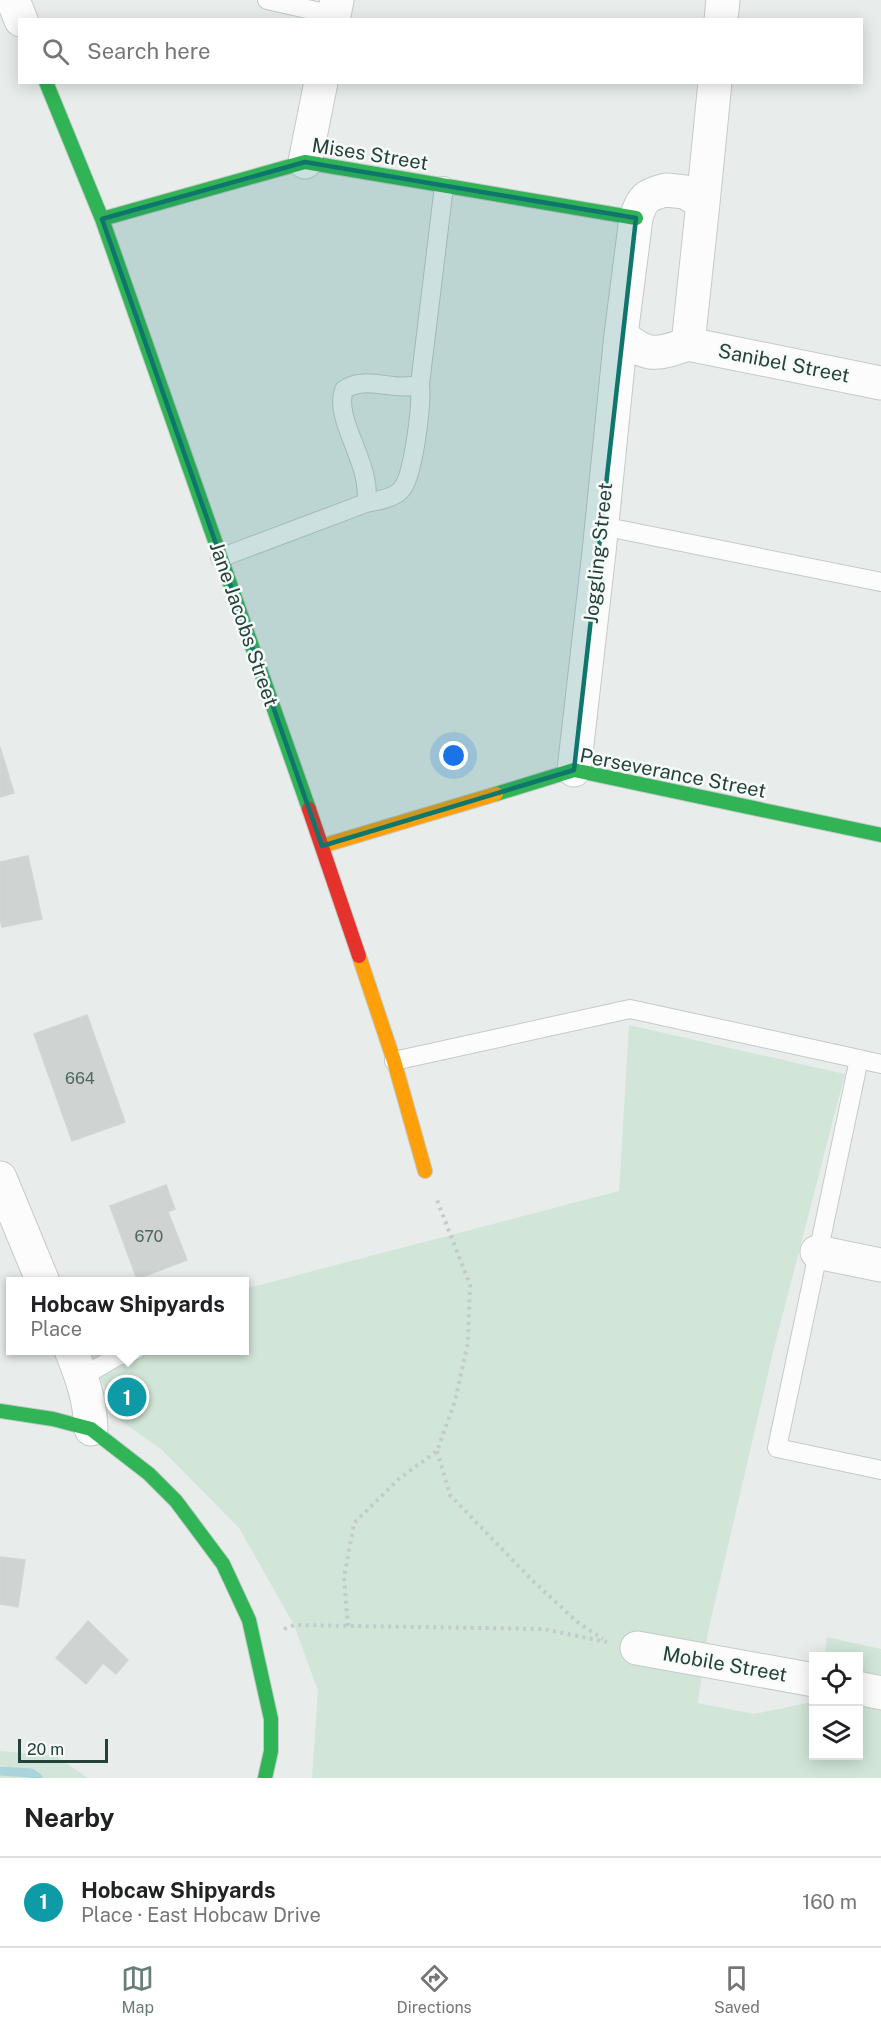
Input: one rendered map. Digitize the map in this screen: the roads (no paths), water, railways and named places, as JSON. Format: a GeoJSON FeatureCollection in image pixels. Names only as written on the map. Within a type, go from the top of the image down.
{"type":"FeatureCollection","features":[{"type":"Feature","properties":{"kind":"street"},"geometry":{"type":"LineString","coordinates":[[13,0],[20,18]]}},
{"type":"Feature","properties":{"kind":"street"},"geometry":{"type":"LineString","coordinates":[[721,18],[723,0]]}},
{"type":"Feature","properties":{"kind":"street","name":"Jane Jacobs Street"},"geometry":{"type":"LineString","coordinates":[[47,84],[102,219],[322,846],[394,1061],[425,1171]]}},
{"type":"Feature","properties":{"kind":"street"},"geometry":{"type":"LineString","coordinates":[[304,162],[321,84]]}},
{"type":"Feature","properties":{"kind":"street"},"geometry":{"type":"LineString","coordinates":[[621,335],[637,349],[650,353],[663,352],[688,344],[715,84]]}},
{"type":"Feature","properties":{"kind":"street","name":"Mises Street"},"geometry":{"type":"LineString","coordinates":[[102,219],[304,162],[636,218]]}},
{"type":"Feature","properties":{"kind":"street"},"geometry":{"type":"LineString","coordinates":[[636,218],[640,205],[649,194],[666,190],[686,192],[703,203]]}},
{"type":"Feature","properties":{"kind":"street","name":"Joggling Street"},"geometry":{"type":"LineString","coordinates":[[574,771],[621,335],[636,218]]}},
{"type":"Feature","properties":{"kind":"street","name":"Sanibel Street"},"geometry":{"type":"LineString","coordinates":[[688,344],[881,382]]}},
{"type":"Feature","properties":{"kind":"street","name":"Perseverance Street"},"geometry":{"type":"LineString","coordinates":[[322,846],[574,771],[881,835]]}},
{"type":"Feature","properties":{"kind":"street"},"geometry":{"type":"LineString","coordinates":[[0,1178],[41,1277]]}},
{"type":"Feature","properties":{"kind":"street"},"geometry":{"type":"LineString","coordinates":[[817,1252],[881,1265]]}},
{"type":"Feature","properties":{"kind":"street"},"geometry":{"type":"LineString","coordinates":[[77,1364],[90,1403],[91,1429]]}},
{"type":"Feature","properties":{"kind":"street"},"geometry":{"type":"LineString","coordinates":[[0,1411],[53,1419],[91,1429],[149,1474],[176,1501],[223,1564],[249,1620],[271,1719],[271,1751],[265,1778]]}},
{"type":"Feature","properties":{"kind":"street","name":"Mobile Street"},"geometry":{"type":"LineString","coordinates":[[622,1644],[809,1679]]}},
{"type":"Feature","properties":{"kind":"street"},"geometry":{"type":"LineString","coordinates":[[863,1689],[881,1693]]}},
{"type":"Feature","properties":{"kind":"lane"},"geometry":{"type":"LineString","coordinates":[[267,0],[335,12]]}},
{"type":"Feature","properties":{"kind":"lane"},"geometry":{"type":"LineString","coordinates":[[220,558],[361,507],[366,503],[397,494],[403,489],[414,450],[421,404],[420,384],[444,186]]}},
{"type":"Feature","properties":{"kind":"lane"},"geometry":{"type":"LineString","coordinates":[[366,503],[367,479],[343,410],[341,399],[344,390],[357,384],[407,387],[420,384]]}},
{"type":"Feature","properties":{"kind":"lane"},"geometry":{"type":"LineString","coordinates":[[602,526],[881,582]]}},
{"type":"Feature","properties":{"kind":"lane"},"geometry":{"type":"LineString","coordinates":[[394,1061],[630,1009],[881,1064]]}},
{"type":"Feature","properties":{"kind":"lane"},"geometry":{"type":"LineString","coordinates":[[859,1059],[777,1448],[881,1470]]}},
{"type":"Feature","properties":{"kind":"lane"},"geometry":{"type":"LineString","coordinates":[[77,1364],[122,1355]]}},
{"type":"Feature","properties":{"kind":"waterway"},"geometry":{"type":"LineString","coordinates":[[0,1771],[31,1773],[38,1778]]}},
{"type":"Feature","properties":{"kind":"place","name":"Hobcaw Shipyards"},"geometry":{"type":"Point","coordinates":[127,1397]}}]}
